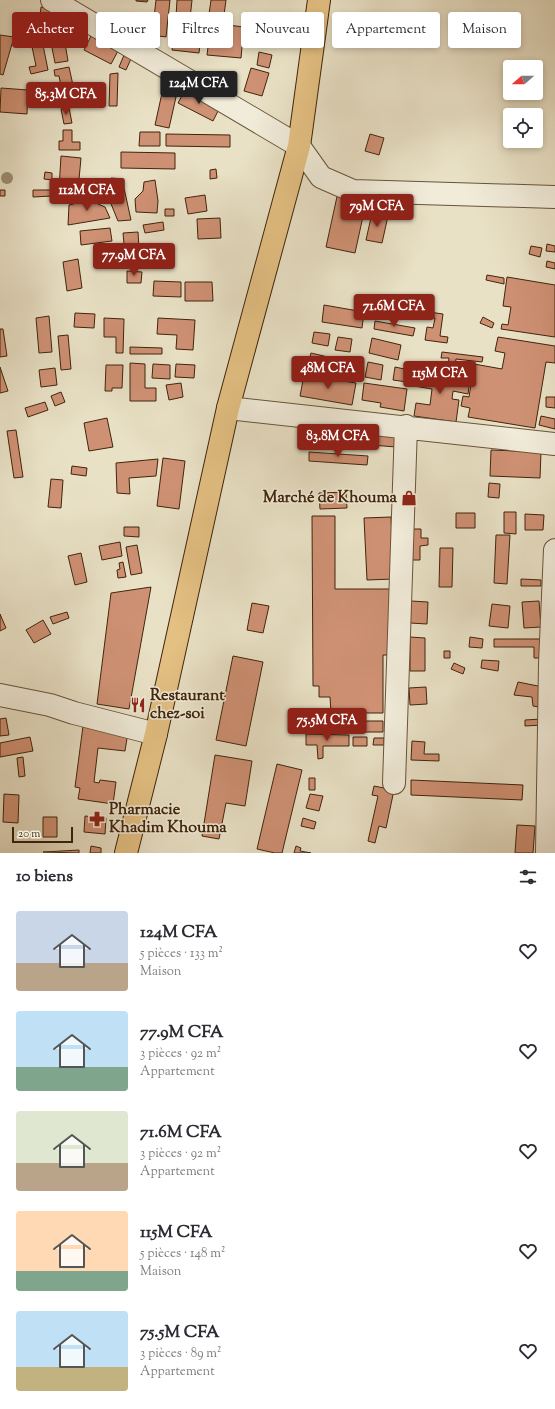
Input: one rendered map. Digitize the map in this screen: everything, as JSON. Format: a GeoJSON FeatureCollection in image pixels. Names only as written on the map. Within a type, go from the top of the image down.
{"type":"FeatureCollection","features":[{"type":"Feature","properties":{"kind":"main road"},"geometry":{"type":"LineString","coordinates":[[126,853],[156,734],[228,408],[299,146],[319,0]]}},
{"type":"Feature","properties":{"kind":"street"},"geometry":{"type":"LineString","coordinates":[[52,0],[299,146],[321,177],[353,191],[555,197]]}},
{"type":"Feature","properties":{"kind":"street"},"geometry":{"type":"LineString","coordinates":[[228,408],[406,426],[555,444]]}},
{"type":"Feature","properties":{"kind":"street"},"geometry":{"type":"LineString","coordinates":[[394,783],[406,426]]}},
{"type":"Feature","properties":{"kind":"street"},"geometry":{"type":"LineString","coordinates":[[547,853],[550,664],[555,550]]}},
{"type":"Feature","properties":{"kind":"street"},"geometry":{"type":"LineString","coordinates":[[0,695],[50,705],[74,713],[156,734]]}},
{"type":"Feature","properties":{"kind":"building"},"geometry":{"type":"Polygon","coordinates":[[[136,0],[148,0],[147,2],[136,0]]]}},
{"type":"Feature","properties":{"kind":"building"},"geometry":{"type":"Polygon","coordinates":[[[156,0],[170,0],[166,37],[160,36],[160,12],[155,12],[156,0]]]}},
{"type":"Feature","properties":{"kind":"building"},"geometry":{"type":"Polygon","coordinates":[[[177,0],[192,0],[191,12],[176,12],[177,0]]]}},
{"type":"Feature","properties":{"kind":"building"},"geometry":{"type":"Polygon","coordinates":[[[211,0],[226,0],[224,12],[209,12],[211,0]]]}},
{"type":"Feature","properties":{"kind":"building"},"geometry":{"type":"Polygon","coordinates":[[[41,7],[50,9],[49,12],[40,12],[41,7]]]}},
{"type":"Feature","properties":{"kind":"building"},"geometry":{"type":"Polygon","coordinates":[[[233,26],[241,27],[241,58],[207,55],[208,48],[233,48],[233,26]]]}},
{"type":"Feature","properties":{"kind":"building"},"geometry":{"type":"Polygon","coordinates":[[[0,35],[12,37],[12,44],[3,75],[0,74],[0,35]]]}},
{"type":"Feature","properties":{"kind":"building"},"geometry":{"type":"Polygon","coordinates":[[[91,36],[96,39],[96,48],[113,48],[118,51],[111,64],[84,50],[85,48],[88,48],[88,42],[91,36]]]}},
{"type":"Feature","properties":{"kind":"building"},"geometry":{"type":"Polygon","coordinates":[[[32,48],[44,48],[48,70],[31,74],[29,67],[36,66],[32,48]]]}},
{"type":"Feature","properties":{"kind":"building"},"geometry":{"type":"Polygon","coordinates":[[[52,48],[66,48],[68,61],[55,63],[52,48]]]}},
{"type":"Feature","properties":{"kind":"building"},"geometry":{"type":"Polygon","coordinates":[[[127,48],[134,52],[126,70],[119,67],[127,48]]]}},
{"type":"Feature","properties":{"kind":"building"},"geometry":{"type":"Polygon","coordinates":[[[172,48],[200,48],[199,53],[172,50],[172,48]]]}},
{"type":"Feature","properties":{"kind":"building"},"geometry":{"type":"Polygon","coordinates":[[[259,52],[272,55],[269,68],[257,65],[259,52]]]}},
{"type":"Feature","properties":{"kind":"building"},"geometry":{"type":"Polygon","coordinates":[[[69,67],[76,99],[64,101],[59,76],[55,76],[54,70],[69,67]]]}},
{"type":"Feature","properties":{"kind":"building"},"geometry":{"type":"Polygon","coordinates":[[[251,68],[269,73],[262,96],[244,91],[251,68]]]}},
{"type":"Feature","properties":{"kind":"building"},"geometry":{"type":"Polygon","coordinates":[[[118,73],[117,106],[109,106],[110,74],[118,73]]]}},
{"type":"Feature","properties":{"kind":"building"},"geometry":{"type":"Polygon","coordinates":[[[1,88],[28,90],[27,114],[0,112],[1,88]]]}},
{"type":"Feature","properties":{"kind":"building"},"geometry":{"type":"Polygon","coordinates":[[[185,90],[220,107],[213,121],[178,103],[185,90]]]}},
{"type":"Feature","properties":{"kind":"building"},"geometry":{"type":"Polygon","coordinates":[[[162,93],[176,97],[169,128],[155,125],[162,93]]]}},
{"type":"Feature","properties":{"kind":"building"},"geometry":{"type":"Polygon","coordinates":[[[69,108],[72,123],[64,124],[61,109],[69,108]]]}},
{"type":"Feature","properties":{"kind":"building"},"geometry":{"type":"Polygon","coordinates":[[[63,130],[72,130],[72,142],[80,142],[80,150],[59,150],[59,141],[63,141],[63,130]]]}},
{"type":"Feature","properties":{"kind":"building"},"geometry":{"type":"Polygon","coordinates":[[[140,132],[160,132],[160,146],[139,146],[140,132]]]}},
{"type":"Feature","properties":{"kind":"building"},"geometry":{"type":"Polygon","coordinates":[[[166,134],[230,135],[230,147],[166,146],[166,134]]]}},
{"type":"Feature","properties":{"kind":"building"},"geometry":{"type":"Polygon","coordinates":[[[370,134],[384,138],[379,155],[365,151],[370,134]]]}},
{"type":"Feature","properties":{"kind":"building"},"geometry":{"type":"Polygon","coordinates":[[[121,152],[175,153],[175,169],[121,168],[121,152]]]}},
{"type":"Feature","properties":{"kind":"building"},"geometry":{"type":"Polygon","coordinates":[[[61,156],[81,158],[78,190],[59,189],[61,156]]]}},
{"type":"Feature","properties":{"kind":"building"},"geometry":{"type":"Polygon","coordinates":[[[216,169],[217,178],[210,179],[210,170],[216,169]]]}},
{"type":"Feature","properties":{"kind":"building"},"geometry":{"type":"Polygon","coordinates":[[[45,172],[52,173],[52,180],[44,179],[45,172]]]}},
{"type":"Feature","properties":{"kind":"building"},"geometry":{"type":"Polygon","coordinates":[[[111,178],[124,179],[124,188],[131,220],[118,221],[107,194],[111,178]]]}},
{"type":"Feature","properties":{"kind":"building"},"geometry":{"type":"Polygon","coordinates":[[[155,180],[158,201],[157,213],[136,212],[135,199],[143,191],[144,182],[155,180]]]}},
{"type":"Feature","properties":{"kind":"building"},"geometry":{"type":"Polygon","coordinates":[[[0,190],[5,190],[5,196],[0,196],[0,190]]]}},
{"type":"Feature","properties":{"kind":"building"},"geometry":{"type":"Polygon","coordinates":[[[33,190],[52,190],[52,196],[33,197],[33,190]]]}},
{"type":"Feature","properties":{"kind":"building"},"geometry":{"type":"Polygon","coordinates":[[[338,192],[367,198],[355,253],[326,247],[338,192]]]}},
{"type":"Feature","properties":{"kind":"building"},"geometry":{"type":"Polygon","coordinates":[[[205,195],[207,211],[188,214],[185,198],[205,195]]]}},
{"type":"Feature","properties":{"kind":"building"},"geometry":{"type":"Polygon","coordinates":[[[101,197],[98,204],[105,207],[110,218],[68,225],[69,205],[101,197]]]}},
{"type":"Feature","properties":{"kind":"building"},"geometry":{"type":"Polygon","coordinates":[[[165,209],[174,209],[174,216],[165,216],[165,209]]]}},
{"type":"Feature","properties":{"kind":"building"},"geometry":{"type":"Polygon","coordinates":[[[372,213],[388,216],[382,243],[366,240],[372,213]]]}},
{"type":"Feature","properties":{"kind":"building"},"geometry":{"type":"Polygon","coordinates":[[[220,218],[221,238],[198,239],[197,219],[220,218]]]}},
{"type":"Feature","properties":{"kind":"building"},"geometry":{"type":"Polygon","coordinates":[[[163,222],[164,230],[145,233],[143,225],[163,222]]]}},
{"type":"Feature","properties":{"kind":"building"},"geometry":{"type":"Polygon","coordinates":[[[110,228],[112,241],[81,245],[80,231],[110,228]]]}},
{"type":"Feature","properties":{"kind":"building"},"geometry":{"type":"Polygon","coordinates":[[[138,232],[140,265],[126,266],[123,233],[138,232]]]}},
{"type":"Feature","properties":{"kind":"building"},"geometry":{"type":"Polygon","coordinates":[[[547,244],[555,246],[555,252],[546,251],[547,244]]]}},
{"type":"Feature","properties":{"kind":"building"},"geometry":{"type":"Polygon","coordinates":[[[531,246],[542,248],[540,257],[529,254],[531,246]]]}},
{"type":"Feature","properties":{"kind":"building"},"geometry":{"type":"Polygon","coordinates":[[[78,259],[82,288],[67,291],[63,262],[78,259]]]}},
{"type":"Feature","properties":{"kind":"building"},"geometry":{"type":"Polygon","coordinates":[[[547,261],[555,263],[555,269],[546,267],[547,261]]]}},
{"type":"Feature","properties":{"kind":"building"},"geometry":{"type":"Polygon","coordinates":[[[127,271],[142,272],[141,283],[127,283],[127,271]]]}},
{"type":"Feature","properties":{"kind":"building"},"geometry":{"type":"Polygon","coordinates":[[[487,275],[504,278],[504,284],[486,280],[487,275]]]}},
{"type":"Feature","properties":{"kind":"building"},"geometry":{"type":"Polygon","coordinates":[[[507,277],[555,285],[555,337],[501,329],[502,324],[508,325],[511,307],[503,306],[507,277]]]}},
{"type":"Feature","properties":{"kind":"building"},"geometry":{"type":"Polygon","coordinates":[[[154,281],[181,282],[181,297],[153,296],[154,281]]]}},
{"type":"Feature","properties":{"kind":"building"},"geometry":{"type":"Polygon","coordinates":[[[185,282],[212,282],[213,301],[185,301],[185,282]]]}},
{"type":"Feature","properties":{"kind":"building"},"geometry":{"type":"Polygon","coordinates":[[[324,305],[364,312],[362,328],[322,322],[324,305]]]}},
{"type":"Feature","properties":{"kind":"building"},"geometry":{"type":"Polygon","coordinates":[[[429,312],[443,314],[440,336],[448,337],[447,343],[425,340],[427,327],[433,328],[435,318],[428,317],[429,312]]]}},
{"type":"Feature","properties":{"kind":"building"},"geometry":{"type":"Polygon","coordinates":[[[75,313],[95,314],[94,328],[74,327],[75,313]]]}},
{"type":"Feature","properties":{"kind":"building"},"geometry":{"type":"Polygon","coordinates":[[[49,316],[52,352],[39,353],[36,318],[49,316]]]}},
{"type":"Feature","properties":{"kind":"building"},"geometry":{"type":"Polygon","coordinates":[[[483,317],[494,323],[492,328],[480,323],[483,317]]]}},
{"type":"Feature","properties":{"kind":"building"},"geometry":{"type":"Polygon","coordinates":[[[104,318],[124,319],[123,353],[116,353],[116,337],[104,337],[104,318]]]}},
{"type":"Feature","properties":{"kind":"building"},"geometry":{"type":"Polygon","coordinates":[[[158,318],[195,320],[193,350],[176,349],[177,335],[157,334],[158,318]]]}},
{"type":"Feature","properties":{"kind":"building"},"geometry":{"type":"Polygon","coordinates":[[[375,321],[415,328],[413,336],[374,329],[375,321]]]}},
{"type":"Feature","properties":{"kind":"building"},"geometry":{"type":"Polygon","coordinates":[[[0,329],[3,329],[7,356],[0,357],[0,329]]]}},
{"type":"Feature","properties":{"kind":"building"},"geometry":{"type":"Polygon","coordinates":[[[314,332],[330,334],[328,346],[312,343],[314,332]]]}},
{"type":"Feature","properties":{"kind":"building"},"geometry":{"type":"Polygon","coordinates":[[[68,335],[71,369],[61,370],[58,336],[68,335]]]}},
{"type":"Feature","properties":{"kind":"building"},"geometry":{"type":"Polygon","coordinates":[[[338,337],[352,339],[350,352],[335,350],[338,337]]]}},
{"type":"Feature","properties":{"kind":"building"},"geometry":{"type":"Polygon","coordinates":[[[498,337],[555,346],[555,363],[546,362],[535,428],[468,417],[470,408],[461,406],[463,396],[469,397],[474,364],[502,369],[505,353],[495,351],[498,337]]]}},
{"type":"Feature","properties":{"kind":"building"},"geometry":{"type":"Polygon","coordinates":[[[372,338],[401,345],[398,360],[369,353],[372,338]]]}},
{"type":"Feature","properties":{"kind":"building"},"geometry":{"type":"Polygon","coordinates":[[[130,347],[162,348],[162,354],[130,354],[130,347]]]}},
{"type":"Feature","properties":{"kind":"building"},"geometry":{"type":"Polygon","coordinates":[[[442,352],[483,357],[482,362],[456,359],[455,366],[448,366],[449,358],[441,358],[442,352]]]}},
{"type":"Feature","properties":{"kind":"building"},"geometry":{"type":"Polygon","coordinates":[[[311,353],[328,357],[325,368],[308,364],[311,353]]]}},
{"type":"Feature","properties":{"kind":"building"},"geometry":{"type":"Polygon","coordinates":[[[368,362],[383,365],[381,380],[365,377],[368,362]]]}},
{"type":"Feature","properties":{"kind":"building"},"geometry":{"type":"Polygon","coordinates":[[[130,363],[145,364],[145,388],[156,388],[156,401],[130,401],[130,363]]]}},
{"type":"Feature","properties":{"kind":"building"},"geometry":{"type":"Polygon","coordinates":[[[153,364],[170,365],[170,379],[152,378],[153,364]]]}},
{"type":"Feature","properties":{"kind":"building"},"geometry":{"type":"Polygon","coordinates":[[[176,364],[195,365],[194,378],[175,377],[176,364]]]}},
{"type":"Feature","properties":{"kind":"building"},"geometry":{"type":"Polygon","coordinates":[[[106,365],[123,365],[122,388],[112,388],[112,391],[105,391],[106,365]]]}},
{"type":"Feature","properties":{"kind":"building"},"geometry":{"type":"Polygon","coordinates":[[[0,367],[8,391],[0,393],[0,367]]]}},
{"type":"Feature","properties":{"kind":"building"},"geometry":{"type":"Polygon","coordinates":[[[395,367],[409,370],[407,382],[393,380],[395,367]]]}},
{"type":"Feature","properties":{"kind":"building"},"geometry":{"type":"Polygon","coordinates":[[[55,368],[57,385],[41,387],[39,370],[55,368]]]}},
{"type":"Feature","properties":{"kind":"building"},"geometry":{"type":"Polygon","coordinates":[[[416,370],[470,379],[468,394],[453,391],[452,399],[459,400],[456,422],[414,416],[416,403],[430,405],[432,389],[414,386],[416,370]]]}},
{"type":"Feature","properties":{"kind":"building"},"geometry":{"type":"Polygon","coordinates":[[[304,375],[356,383],[352,405],[300,396],[304,375]]]}},
{"type":"Feature","properties":{"kind":"building"},"geometry":{"type":"Polygon","coordinates":[[[181,383],[183,397],[169,400],[166,385],[181,383]]]}},
{"type":"Feature","properties":{"kind":"building"},"geometry":{"type":"Polygon","coordinates":[[[364,383],[407,389],[404,411],[380,407],[381,403],[362,400],[364,383]]]}},
{"type":"Feature","properties":{"kind":"building"},"geometry":{"type":"Polygon","coordinates":[[[61,392],[65,402],[55,406],[51,396],[61,392]]]}},
{"type":"Feature","properties":{"kind":"building"},"geometry":{"type":"Polygon","coordinates":[[[546,397],[555,397],[555,408],[546,407],[546,397]]]}},
{"type":"Feature","properties":{"kind":"building"},"geometry":{"type":"Polygon","coordinates":[[[45,402],[48,410],[28,417],[25,408],[45,402]]]}},
{"type":"Feature","properties":{"kind":"building"},"geometry":{"type":"Polygon","coordinates":[[[541,416],[555,419],[555,429],[539,425],[541,416]]]}},
{"type":"Feature","properties":{"kind":"building"},"geometry":{"type":"Polygon","coordinates":[[[107,418],[113,447],[89,451],[84,423],[107,418]]]}},
{"type":"Feature","properties":{"kind":"building"},"geometry":{"type":"Polygon","coordinates":[[[16,430],[23,477],[14,478],[7,431],[16,430]]]}},
{"type":"Feature","properties":{"kind":"building"},"geometry":{"type":"Polygon","coordinates":[[[318,430],[327,431],[327,441],[317,441],[318,430]]]}},
{"type":"Feature","properties":{"kind":"building"},"geometry":{"type":"Polygon","coordinates":[[[360,432],[396,435],[396,447],[359,444],[360,432]]]}},
{"type":"Feature","properties":{"kind":"building"},"geometry":{"type":"Polygon","coordinates":[[[491,450],[541,452],[540,478],[490,476],[491,450]]]}},
{"type":"Feature","properties":{"kind":"building"},"geometry":{"type":"Polygon","coordinates":[[[309,452],[368,456],[367,465],[309,461],[309,452]]]}},
{"type":"Feature","properties":{"kind":"building"},"geometry":{"type":"Polygon","coordinates":[[[163,458],[185,461],[179,509],[157,506],[163,458]]]}},
{"type":"Feature","properties":{"kind":"building"},"geometry":{"type":"Polygon","coordinates":[[[158,459],[156,476],[129,478],[130,494],[117,493],[116,463],[158,459]]]}},
{"type":"Feature","properties":{"kind":"building"},"geometry":{"type":"Polygon","coordinates":[[[72,466],[87,468],[86,476],[71,474],[72,466]]]}},
{"type":"Feature","properties":{"kind":"building"},"geometry":{"type":"Polygon","coordinates":[[[51,479],[63,480],[61,508],[48,507],[51,479]]]}},
{"type":"Feature","properties":{"kind":"building"},"geometry":{"type":"Polygon","coordinates":[[[489,483],[500,484],[499,498],[488,497],[489,483]]]}},
{"type":"Feature","properties":{"kind":"building"},"geometry":{"type":"Polygon","coordinates":[[[346,492],[347,508],[320,509],[319,493],[346,492]]]}},
{"type":"Feature","properties":{"kind":"building"},"geometry":{"type":"Polygon","coordinates":[[[504,512],[516,512],[516,534],[504,533],[504,512]]]}},
{"type":"Feature","properties":{"kind":"building"},"geometry":{"type":"Polygon","coordinates":[[[456,513],[475,513],[475,528],[456,528],[456,513]]]}},
{"type":"Feature","properties":{"kind":"building"},"geometry":{"type":"Polygon","coordinates":[[[525,514],[544,515],[543,530],[525,530],[525,514]]]}},
{"type":"Feature","properties":{"kind":"building"},"geometry":{"type":"Polygon","coordinates":[[[312,516],[335,516],[335,589],[392,589],[392,655],[383,655],[383,713],[331,713],[330,697],[319,697],[319,686],[313,686],[312,516]]]}},
{"type":"Feature","properties":{"kind":"building"},"geometry":{"type":"Polygon","coordinates":[[[391,517],[394,579],[367,580],[364,518],[391,517]]]}},
{"type":"Feature","properties":{"kind":"building"},"geometry":{"type":"Polygon","coordinates":[[[124,527],[139,527],[139,537],[124,536],[124,527]]]}},
{"type":"Feature","properties":{"kind":"building"},"geometry":{"type":"Polygon","coordinates":[[[411,529],[421,529],[421,538],[428,538],[428,545],[420,546],[420,560],[410,560],[411,529]]]}},
{"type":"Feature","properties":{"kind":"building"},"geometry":{"type":"Polygon","coordinates":[[[496,535],[510,535],[507,584],[494,583],[496,535]]]}},
{"type":"Feature","properties":{"kind":"building"},"geometry":{"type":"Polygon","coordinates":[[[120,542],[122,556],[102,560],[99,546],[120,542]]]}},
{"type":"Feature","properties":{"kind":"building"},"geometry":{"type":"Polygon","coordinates":[[[137,545],[142,573],[131,575],[126,547],[137,545]]]}},
{"type":"Feature","properties":{"kind":"building"},"geometry":{"type":"Polygon","coordinates":[[[440,548],[453,548],[452,587],[439,587],[440,548]]]}},
{"type":"Feature","properties":{"kind":"building"},"geometry":{"type":"Polygon","coordinates":[[[81,553],[87,582],[75,585],[68,556],[81,553]]]}},
{"type":"Feature","properties":{"kind":"building"},"geometry":{"type":"Polygon","coordinates":[[[123,562],[126,577],[118,578],[117,570],[120,569],[119,563],[123,562]]]}},
{"type":"Feature","properties":{"kind":"building"},"geometry":{"type":"Polygon","coordinates":[[[521,579],[541,580],[541,586],[521,586],[521,579]]]}},
{"type":"Feature","properties":{"kind":"building"},"geometry":{"type":"Polygon","coordinates":[[[151,587],[129,709],[97,704],[111,593],[151,587]]]}},
{"type":"Feature","properties":{"kind":"building"},"geometry":{"type":"Polygon","coordinates":[[[411,601],[428,602],[427,624],[410,623],[411,601]]]}},
{"type":"Feature","properties":{"kind":"building"},"geometry":{"type":"Polygon","coordinates":[[[539,601],[541,627],[524,628],[522,602],[539,601]]]}},
{"type":"Feature","properties":{"kind":"building"},"geometry":{"type":"Polygon","coordinates":[[[252,603],[269,606],[263,633],[247,630],[252,603]]]}},
{"type":"Feature","properties":{"kind":"building"},"geometry":{"type":"Polygon","coordinates":[[[492,604],[510,606],[508,628],[489,626],[492,604]]]}},
{"type":"Feature","properties":{"kind":"building"},"geometry":{"type":"Polygon","coordinates":[[[67,612],[69,618],[53,624],[50,617],[67,612]]]}},
{"type":"Feature","properties":{"kind":"building"},"geometry":{"type":"Polygon","coordinates":[[[0,614],[6,628],[0,631],[0,614]]]}},
{"type":"Feature","properties":{"kind":"building"},"geometry":{"type":"Polygon","coordinates":[[[43,620],[51,634],[34,643],[26,630],[43,620]]]}},
{"type":"Feature","properties":{"kind":"building"},"geometry":{"type":"Polygon","coordinates":[[[410,637],[425,638],[425,671],[410,671],[410,637]]]}},
{"type":"Feature","properties":{"kind":"building"},"geometry":{"type":"Polygon","coordinates":[[[470,637],[483,639],[482,648],[469,647],[470,637]]]}},
{"type":"Feature","properties":{"kind":"building"},"geometry":{"type":"Polygon","coordinates":[[[494,639],[541,639],[542,658],[534,658],[534,647],[494,647],[494,639]]]}},
{"type":"Feature","properties":{"kind":"building"},"geometry":{"type":"Polygon","coordinates":[[[444,651],[450,651],[450,658],[444,658],[444,651]]]}},
{"type":"Feature","properties":{"kind":"building"},"geometry":{"type":"Polygon","coordinates":[[[233,656],[263,662],[246,746],[216,740],[233,656]]]}},
{"type":"Feature","properties":{"kind":"building"},"geometry":{"type":"Polygon","coordinates":[[[482,660],[499,661],[498,671],[481,668],[482,660]]]}},
{"type":"Feature","properties":{"kind":"building"},"geometry":{"type":"Polygon","coordinates":[[[454,663],[465,668],[463,674],[451,669],[454,663]]]}},
{"type":"Feature","properties":{"kind":"building"},"geometry":{"type":"Polygon","coordinates":[[[518,682],[548,688],[544,708],[533,706],[532,697],[514,695],[518,682]]]}},
{"type":"Feature","properties":{"kind":"building"},"geometry":{"type":"Polygon","coordinates":[[[426,687],[427,704],[410,705],[409,688],[426,687]]]}},
{"type":"Feature","properties":{"kind":"building"},"geometry":{"type":"Polygon","coordinates":[[[6,718],[9,735],[0,736],[0,719],[6,718]]]}},
{"type":"Feature","properties":{"kind":"building"},"geometry":{"type":"Polygon","coordinates":[[[541,719],[542,725],[525,726],[525,720],[541,719]]]}},
{"type":"Feature","properties":{"kind":"building"},"geometry":{"type":"Polygon","coordinates":[[[356,721],[383,721],[383,732],[355,732],[356,721]]]}},
{"type":"Feature","properties":{"kind":"building"},"geometry":{"type":"Polygon","coordinates":[[[83,726],[128,732],[125,751],[98,748],[94,782],[99,783],[100,780],[116,782],[113,804],[78,799],[80,788],[75,787],[83,726]]]}},
{"type":"Feature","properties":{"kind":"building"},"geometry":{"type":"Polygon","coordinates":[[[306,734],[349,735],[349,746],[323,746],[323,758],[318,759],[317,745],[306,745],[306,734]]]}},
{"type":"Feature","properties":{"kind":"building"},"geometry":{"type":"Polygon","coordinates":[[[30,737],[33,751],[0,757],[0,743],[30,737]]]}},
{"type":"Feature","properties":{"kind":"building"},"geometry":{"type":"Polygon","coordinates":[[[353,737],[367,737],[367,746],[353,746],[353,737]]]}},
{"type":"Feature","properties":{"kind":"building"},"geometry":{"type":"Polygon","coordinates":[[[374,738],[384,738],[384,745],[373,745],[374,738]]]}},
{"type":"Feature","properties":{"kind":"building"},"geometry":{"type":"Polygon","coordinates":[[[412,741],[425,742],[424,754],[439,754],[439,761],[411,760],[412,741]]]}},
{"type":"Feature","properties":{"kind":"building"},"geometry":{"type":"Polygon","coordinates":[[[215,755],[252,761],[245,806],[226,803],[219,839],[202,836],[215,755]]]}},
{"type":"Feature","properties":{"kind":"building"},"geometry":{"type":"Polygon","coordinates":[[[23,757],[25,776],[19,777],[17,758],[23,757]]]}},
{"type":"Feature","properties":{"kind":"building"},"geometry":{"type":"Polygon","coordinates":[[[277,764],[302,770],[282,853],[257,849],[277,764]]]}},
{"type":"Feature","properties":{"kind":"building"},"geometry":{"type":"Polygon","coordinates":[[[309,778],[315,778],[315,790],[309,790],[309,778]]]}},
{"type":"Feature","properties":{"kind":"building"},"geometry":{"type":"Polygon","coordinates":[[[411,780],[523,785],[522,800],[411,795],[411,780]]]}},
{"type":"Feature","properties":{"kind":"building"},"geometry":{"type":"Polygon","coordinates":[[[374,786],[394,790],[386,828],[379,826],[375,843],[368,841],[378,796],[372,795],[374,786]]]}},
{"type":"Feature","properties":{"kind":"building"},"geometry":{"type":"Polygon","coordinates":[[[4,794],[19,795],[18,823],[3,822],[4,794]]]}},
{"type":"Feature","properties":{"kind":"building"},"geometry":{"type":"Polygon","coordinates":[[[310,794],[323,796],[319,811],[306,808],[310,794]]]}},
{"type":"Feature","properties":{"kind":"building"},"geometry":{"type":"Polygon","coordinates":[[[85,816],[106,818],[105,834],[84,832],[85,816]]]}},
{"type":"Feature","properties":{"kind":"building"},"geometry":{"type":"Polygon","coordinates":[[[43,817],[57,817],[57,837],[43,837],[43,817]]]}},
{"type":"Feature","properties":{"kind":"building"},"geometry":{"type":"Polygon","coordinates":[[[303,818],[316,822],[314,829],[301,826],[303,818]]]}},
{"type":"Feature","properties":{"kind":"building"},"geometry":{"type":"Polygon","coordinates":[[[517,825],[535,826],[533,853],[515,853],[517,825]]]}},
{"type":"Feature","properties":{"kind":"building"},"geometry":{"type":"Polygon","coordinates":[[[91,846],[101,848],[101,853],[90,853],[91,846]]]}},
{"type":"Feature","properties":{"kind":"building"},"geometry":{"type":"Polygon","coordinates":[[[296,846],[301,848],[300,851],[311,853],[294,853],[296,846]]]}},
{"type":"Feature","properties":{"kind":"building"},"geometry":{"type":"Polygon","coordinates":[[[79,850],[79,853],[43,852],[79,850]]]}},
{"type":"Feature","properties":{"kind":"place","name":"Marché de Khouma"},"geometry":{"type":"Point","coordinates":[409,498]}},
{"type":"Feature","properties":{"kind":"place","name":"Restaurant chez-soi"},"geometry":{"type":"Point","coordinates":[138,705]}},
{"type":"Feature","properties":{"kind":"place","name":"Pharmacie Khadim Khouma"},"geometry":{"type":"Point","coordinates":[97,819]}}]}
